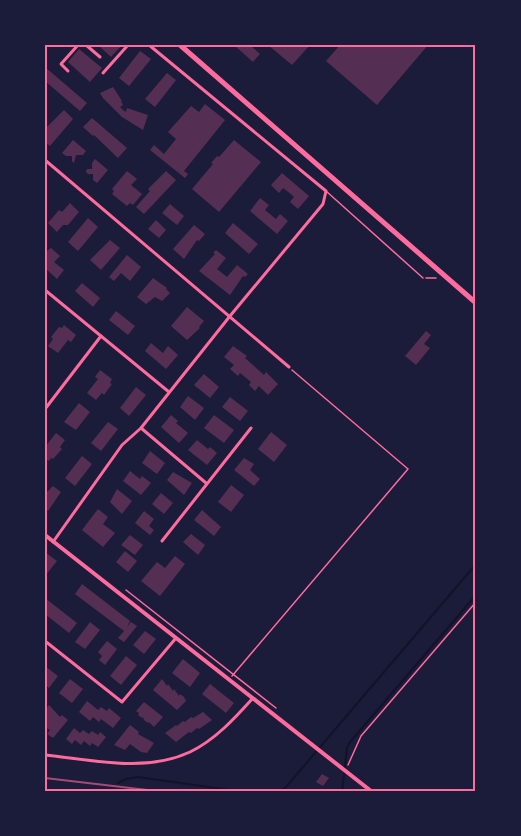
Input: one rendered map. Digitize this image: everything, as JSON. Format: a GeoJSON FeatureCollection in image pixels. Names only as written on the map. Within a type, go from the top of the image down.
{"type":"FeatureCollection","features":[{"type":"Feature","properties":{"kind":"main road"},"geometry":{"type":"LineString","coordinates":[[180,45],[476,303]]}},
{"type":"Feature","properties":{"kind":"street"},"geometry":{"type":"LineString","coordinates":[[68,71],[61,64],[78,45]]}},
{"type":"Feature","properties":{"kind":"street"},"geometry":{"type":"LineString","coordinates":[[86,45],[100,57]]}},
{"type":"Feature","properties":{"kind":"street"},"geometry":{"type":"LineString","coordinates":[[104,73],[128,45]]}},
{"type":"Feature","properties":{"kind":"street"},"geometry":{"type":"LineString","coordinates":[[53,542],[122,445],[141,428],[323,204],[326,190],[149,45]]}},
{"type":"Feature","properties":{"kind":"street"},"geometry":{"type":"LineString","coordinates":[[45,160],[289,367]]}},
{"type":"Feature","properties":{"kind":"street"},"geometry":{"type":"LineString","coordinates":[[45,290],[169,392]]}},
{"type":"Feature","properties":{"kind":"street"},"geometry":{"type":"LineString","coordinates":[[45,409],[101,336]]}},
{"type":"Feature","properties":{"kind":"street"},"geometry":{"type":"LineString","coordinates":[[141,428],[206,483]]}},
{"type":"Feature","properties":{"kind":"street"},"geometry":{"type":"LineString","coordinates":[[162,540],[251,428]]}},
{"type":"Feature","properties":{"kind":"street"},"geometry":{"type":"LineString","coordinates":[[45,535],[312,746],[339,766],[347,769],[371,791]]}},
{"type":"Feature","properties":{"kind":"street"},"geometry":{"type":"LineString","coordinates":[[45,641],[122,702],[176,638]]}},
{"type":"Feature","properties":{"kind":"street"},"geometry":{"type":"LineString","coordinates":[[45,755],[131,764],[165,761],[192,751],[224,729],[253,698]]}},
{"type":"Feature","properties":{"kind":"lane"},"geometry":{"type":"LineString","coordinates":[[326,190],[423,278]]}},
{"type":"Feature","properties":{"kind":"path"},"geometry":{"type":"LineString","coordinates":[[423,278],[433,280],[443,275]]}},
{"type":"Feature","properties":{"kind":"path"},"geometry":{"type":"LineString","coordinates":[[229,680],[408,469],[289,367]]}},
{"type":"Feature","properties":{"kind":"path"},"geometry":{"type":"LineString","coordinates":[[347,769],[361,736],[476,602]]}},
{"type":"Feature","properties":{"kind":"building"},"geometry":{"type":"Polygon","coordinates":[[[98,45],[122,45],[111,57],[98,45]]]}},
{"type":"Feature","properties":{"kind":"building"},"geometry":{"type":"Polygon","coordinates":[[[234,45],[250,45],[260,54],[253,62],[234,45]]]}},
{"type":"Feature","properties":{"kind":"building"},"geometry":{"type":"Polygon","coordinates":[[[268,45],[310,45],[292,65],[268,45]]]}},
{"type":"Feature","properties":{"kind":"building"},"geometry":{"type":"Polygon","coordinates":[[[340,45],[428,45],[377,105],[326,61],[340,45]]]}},
{"type":"Feature","properties":{"kind":"building"},"geometry":{"type":"Polygon","coordinates":[[[79,49],[102,68],[90,82],[68,62],[79,49]]]}},
{"type":"Feature","properties":{"kind":"building"},"geometry":{"type":"Polygon","coordinates":[[[140,51],[151,59],[129,86],[119,78],[140,51]]]}},
{"type":"Feature","properties":{"kind":"building"},"geometry":{"type":"Polygon","coordinates":[[[45,67],[87,103],[80,111],[45,81],[45,67]]]}},
{"type":"Feature","properties":{"kind":"building"},"geometry":{"type":"Polygon","coordinates":[[[167,73],[176,80],[155,107],[145,99],[167,73]]]}},
{"type":"Feature","properties":{"kind":"building"},"geometry":{"type":"Polygon","coordinates":[[[113,87],[122,101],[123,105],[120,107],[123,110],[126,112],[127,108],[148,115],[143,130],[122,117],[103,98],[100,93],[113,87]]]}},
{"type":"Feature","properties":{"kind":"building"},"geometry":{"type":"Polygon","coordinates":[[[205,104],[225,120],[184,171],[188,174],[185,178],[150,150],[154,145],[164,154],[176,139],[168,132],[191,106],[199,112],[205,104]]]}},
{"type":"Feature","properties":{"kind":"building"},"geometry":{"type":"Polygon","coordinates":[[[64,110],[73,119],[50,146],[45,142],[45,129],[64,110]]]}},
{"type":"Feature","properties":{"kind":"building"},"geometry":{"type":"Polygon","coordinates":[[[92,118],[127,148],[118,158],[83,127],[92,118]]]}},
{"type":"Feature","properties":{"kind":"building"},"geometry":{"type":"Polygon","coordinates":[[[73,140],[86,151],[83,155],[76,155],[74,163],[72,156],[62,153],[73,140]]]}},
{"type":"Feature","properties":{"kind":"building"},"geometry":{"type":"Polygon","coordinates":[[[234,140],[261,162],[219,212],[192,189],[217,156],[219,157],[234,140]]]}},
{"type":"Feature","properties":{"kind":"building"},"geometry":{"type":"Polygon","coordinates":[[[95,159],[108,170],[97,183],[93,180],[93,174],[86,172],[87,169],[92,169],[95,159]]]}},
{"type":"Feature","properties":{"kind":"building"},"geometry":{"type":"Polygon","coordinates":[[[127,171],[137,179],[131,185],[142,194],[133,205],[130,203],[127,206],[112,194],[114,191],[112,189],[127,171]]]}},
{"type":"Feature","properties":{"kind":"building"},"geometry":{"type":"Polygon","coordinates":[[[166,171],[176,180],[144,214],[136,207],[150,191],[148,189],[166,171]]]}},
{"type":"Feature","properties":{"kind":"building"},"geometry":{"type":"Polygon","coordinates":[[[282,173],[309,196],[298,209],[290,202],[294,197],[291,194],[283,188],[279,193],[271,185],[282,173]]]}},
{"type":"Feature","properties":{"kind":"building"},"geometry":{"type":"Polygon","coordinates":[[[260,198],[269,205],[265,210],[276,219],[280,214],[288,221],[277,234],[250,211],[260,198]]]}},
{"type":"Feature","properties":{"kind":"building"},"geometry":{"type":"Polygon","coordinates":[[[70,203],[79,212],[68,225],[63,225],[57,232],[48,223],[59,210],[62,212],[70,203]]]}},
{"type":"Feature","properties":{"kind":"building"},"geometry":{"type":"Polygon","coordinates":[[[170,204],[184,216],[177,225],[162,213],[170,204]]]}},
{"type":"Feature","properties":{"kind":"building"},"geometry":{"type":"Polygon","coordinates":[[[88,218],[98,227],[78,251],[68,242],[88,218]]]}},
{"type":"Feature","properties":{"kind":"building"},"geometry":{"type":"Polygon","coordinates":[[[156,220],[166,230],[159,238],[148,229],[156,220]]]}},
{"type":"Feature","properties":{"kind":"building"},"geometry":{"type":"Polygon","coordinates":[[[233,223],[258,244],[249,254],[225,233],[233,223]]]}},
{"type":"Feature","properties":{"kind":"building"},"geometry":{"type":"Polygon","coordinates":[[[194,225],[205,234],[199,241],[197,240],[184,259],[173,249],[194,225]]]}},
{"type":"Feature","properties":{"kind":"building"},"geometry":{"type":"Polygon","coordinates":[[[110,240],[120,248],[101,270],[90,260],[110,240]]]}},
{"type":"Feature","properties":{"kind":"building"},"geometry":{"type":"Polygon","coordinates":[[[51,248],[60,256],[54,262],[64,270],[57,279],[45,268],[45,252],[51,248]]]}},
{"type":"Feature","properties":{"kind":"building"},"geometry":{"type":"Polygon","coordinates":[[[216,250],[226,258],[217,269],[227,277],[237,265],[248,274],[243,276],[230,295],[199,271],[216,250]]]}},
{"type":"Feature","properties":{"kind":"building"},"geometry":{"type":"Polygon","coordinates":[[[127,255],[141,267],[130,281],[121,273],[114,281],[109,277],[127,255]]]}},
{"type":"Feature","properties":{"kind":"building"},"geometry":{"type":"Polygon","coordinates":[[[153,278],[170,293],[162,301],[155,297],[146,304],[137,297],[153,278]]]}},
{"type":"Feature","properties":{"kind":"building"},"geometry":{"type":"Polygon","coordinates":[[[82,283],[100,298],[93,307],[75,291],[82,283]]]}},
{"type":"Feature","properties":{"kind":"building"},"geometry":{"type":"Polygon","coordinates":[[[187,307],[204,321],[187,340],[171,326],[187,307]]]}},
{"type":"Feature","properties":{"kind":"building"},"geometry":{"type":"Polygon","coordinates":[[[116,311],[135,326],[128,335],[109,320],[116,311]]]}},
{"type":"Feature","properties":{"kind":"building"},"geometry":{"type":"Polygon","coordinates":[[[64,325],[76,335],[71,342],[68,340],[58,353],[48,346],[53,339],[51,337],[59,327],[62,328],[64,325]]]}},
{"type":"Feature","properties":{"kind":"building"},"geometry":{"type":"Polygon","coordinates":[[[426,331],[431,335],[424,344],[430,348],[416,365],[405,356],[426,331]]]}},
{"type":"Feature","properties":{"kind":"building"},"geometry":{"type":"Polygon","coordinates":[[[151,343],[163,353],[168,346],[178,355],[166,369],[145,351],[151,343]]]}},
{"type":"Feature","properties":{"kind":"building"},"geometry":{"type":"Polygon","coordinates":[[[233,346],[247,356],[245,358],[264,375],[266,372],[278,384],[268,395],[259,386],[255,391],[249,385],[251,382],[240,373],[238,376],[230,369],[234,365],[224,357],[233,346]]]}},
{"type":"Feature","properties":{"kind":"building"},"geometry":{"type":"Polygon","coordinates":[[[100,370],[112,379],[110,383],[112,384],[104,395],[102,393],[96,400],[87,393],[98,379],[95,377],[100,370]]]}},
{"type":"Feature","properties":{"kind":"building"},"geometry":{"type":"Polygon","coordinates":[[[204,374],[219,387],[210,398],[194,385],[204,374]]]}},
{"type":"Feature","properties":{"kind":"building"},"geometry":{"type":"Polygon","coordinates":[[[136,387],[146,395],[129,416],[120,408],[136,387]]]}},
{"type":"Feature","properties":{"kind":"building"},"geometry":{"type":"Polygon","coordinates":[[[188,396],[204,408],[195,420],[180,407],[188,396]]]}},
{"type":"Feature","properties":{"kind":"building"},"geometry":{"type":"Polygon","coordinates":[[[230,397],[248,411],[240,421],[222,407],[230,397]]]}},
{"type":"Feature","properties":{"kind":"building"},"geometry":{"type":"Polygon","coordinates":[[[79,403],[90,412],[76,430],[64,422],[79,403]]]}},
{"type":"Feature","properties":{"kind":"building"},"geometry":{"type":"Polygon","coordinates":[[[171,415],[178,421],[176,423],[188,433],[179,443],[161,427],[171,415]]]}},
{"type":"Feature","properties":{"kind":"building"},"geometry":{"type":"Polygon","coordinates":[[[214,415],[234,430],[224,443],[204,428],[214,415]]]}},
{"type":"Feature","properties":{"kind":"building"},"geometry":{"type":"Polygon","coordinates":[[[108,422],[118,429],[101,451],[91,443],[108,422]]]}},
{"type":"Feature","properties":{"kind":"building"},"geometry":{"type":"Polygon","coordinates":[[[271,432],[287,445],[274,462],[258,449],[271,432]]]}},
{"type":"Feature","properties":{"kind":"building"},"geometry":{"type":"Polygon","coordinates":[[[56,433],[65,440],[60,447],[62,449],[49,461],[45,458],[45,447],[56,433]]]}},
{"type":"Feature","properties":{"kind":"building"},"geometry":{"type":"Polygon","coordinates":[[[197,440],[217,453],[207,465],[188,450],[197,440]]]}},
{"type":"Feature","properties":{"kind":"building"},"geometry":{"type":"Polygon","coordinates":[[[150,451],[165,463],[157,474],[142,463],[150,451]]]}},
{"type":"Feature","properties":{"kind":"building"},"geometry":{"type":"Polygon","coordinates":[[[82,456],[92,464],[75,486],[65,478],[82,456]]]}},
{"type":"Feature","properties":{"kind":"building"},"geometry":{"type":"Polygon","coordinates":[[[244,458],[254,464],[250,470],[260,479],[254,486],[234,470],[244,458]]]}},
{"type":"Feature","properties":{"kind":"building"},"geometry":{"type":"Polygon","coordinates":[[[130,471],[140,479],[142,476],[151,483],[141,495],[123,481],[130,471]]]}},
{"type":"Feature","properties":{"kind":"building"},"geometry":{"type":"Polygon","coordinates":[[[173,472],[192,483],[184,495],[167,480],[173,472]]]}},
{"type":"Feature","properties":{"kind":"building"},"geometry":{"type":"Polygon","coordinates":[[[231,485],[244,495],[231,512],[218,502],[231,485]]]}},
{"type":"Feature","properties":{"kind":"building"},"geometry":{"type":"Polygon","coordinates":[[[53,486],[61,492],[48,511],[45,509],[45,494],[53,486]]]}},
{"type":"Feature","properties":{"kind":"building"},"geometry":{"type":"Polygon","coordinates":[[[117,489],[132,501],[122,514],[110,502],[117,489]]]}},
{"type":"Feature","properties":{"kind":"building"},"geometry":{"type":"Polygon","coordinates":[[[161,493],[173,503],[164,514],[152,504],[161,493]]]}},
{"type":"Feature","properties":{"kind":"building"},"geometry":{"type":"Polygon","coordinates":[[[98,509],[108,517],[103,524],[115,533],[103,547],[82,530],[98,509]]]}},
{"type":"Feature","properties":{"kind":"building"},"geometry":{"type":"Polygon","coordinates":[[[202,510],[221,527],[214,536],[194,520],[202,510]]]}},
{"type":"Feature","properties":{"kind":"building"},"geometry":{"type":"Polygon","coordinates":[[[144,511],[154,519],[149,526],[154,530],[150,535],[135,523],[144,511]]]}},
{"type":"Feature","properties":{"kind":"building"},"geometry":{"type":"Polygon","coordinates":[[[191,534],[205,545],[198,555],[183,542],[191,534]]]}},
{"type":"Feature","properties":{"kind":"building"},"geometry":{"type":"Polygon","coordinates":[[[130,535],[143,545],[135,555],[121,545],[130,535]]]}},
{"type":"Feature","properties":{"kind":"building"},"geometry":{"type":"Polygon","coordinates":[[[125,551],[137,561],[128,572],[116,562],[125,551]]]}},
{"type":"Feature","properties":{"kind":"building"},"geometry":{"type":"Polygon","coordinates":[[[45,552],[57,561],[45,576],[45,552]]]}},
{"type":"Feature","properties":{"kind":"building"},"geometry":{"type":"Polygon","coordinates":[[[175,556],[185,564],[160,596],[141,581],[157,562],[165,568],[175,556]]]}},
{"type":"Feature","properties":{"kind":"building"},"geometry":{"type":"Polygon","coordinates":[[[82,584],[130,621],[127,627],[131,622],[137,626],[124,642],[118,638],[124,631],[75,594],[82,584]]]}},
{"type":"Feature","properties":{"kind":"building"},"geometry":{"type":"Polygon","coordinates":[[[45,598],[77,623],[69,633],[45,614],[45,598]]]}},
{"type":"Feature","properties":{"kind":"building"},"geometry":{"type":"Polygon","coordinates":[[[90,622],[100,630],[85,649],[75,642],[90,622]]]}},
{"type":"Feature","properties":{"kind":"building"},"geometry":{"type":"Polygon","coordinates":[[[145,631],[156,639],[144,654],[133,645],[145,631]]]}},
{"type":"Feature","properties":{"kind":"building"},"geometry":{"type":"Polygon","coordinates":[[[107,641],[117,649],[105,665],[99,660],[102,656],[98,652],[107,641]]]}},
{"type":"Feature","properties":{"kind":"building"},"geometry":{"type":"Polygon","coordinates":[[[126,656],[137,665],[121,685],[110,676],[126,656]]]}},
{"type":"Feature","properties":{"kind":"building"},"geometry":{"type":"Polygon","coordinates":[[[183,659],[200,673],[190,687],[172,673],[183,659]]]}},
{"type":"Feature","properties":{"kind":"building"},"geometry":{"type":"Polygon","coordinates":[[[45,666],[58,676],[49,688],[45,685],[45,666]]]}},
{"type":"Feature","properties":{"kind":"building"},"geometry":{"type":"Polygon","coordinates":[[[70,679],[83,689],[72,703],[59,693],[70,679]]]}},
{"type":"Feature","properties":{"kind":"building"},"geometry":{"type":"Polygon","coordinates":[[[162,679],[186,701],[177,710],[153,690],[162,679]]]}},
{"type":"Feature","properties":{"kind":"building"},"geometry":{"type":"Polygon","coordinates":[[[210,684],[234,703],[226,713],[202,694],[210,684]]]}},
{"type":"Feature","properties":{"kind":"building"},"geometry":{"type":"Polygon","coordinates":[[[87,701],[98,710],[101,707],[107,711],[109,708],[121,718],[113,728],[101,719],[99,722],[93,717],[90,721],[79,712],[87,701]]]}},
{"type":"Feature","properties":{"kind":"building"},"geometry":{"type":"Polygon","coordinates":[[[144,702],[163,717],[154,727],[136,711],[144,702]]]}},
{"type":"Feature","properties":{"kind":"building"},"geometry":{"type":"Polygon","coordinates":[[[49,705],[60,717],[62,715],[68,720],[53,738],[47,734],[50,730],[45,727],[45,710],[49,705]]]}},
{"type":"Feature","properties":{"kind":"building"},"geometry":{"type":"Polygon","coordinates":[[[203,712],[212,720],[176,742],[165,733],[183,721],[203,712]]]}},
{"type":"Feature","properties":{"kind":"building"},"geometry":{"type":"Polygon","coordinates":[[[130,725],[139,732],[138,734],[154,743],[147,753],[141,752],[130,744],[125,750],[114,745],[130,725]]]}},
{"type":"Feature","properties":{"kind":"building"},"geometry":{"type":"Polygon","coordinates":[[[74,728],[80,733],[83,730],[89,734],[92,731],[98,735],[100,732],[106,737],[98,747],[92,743],[90,746],[84,741],[81,745],[75,740],[72,744],[66,739],[74,728]]]}},
{"type":"Feature","properties":{"kind":"building"},"geometry":{"type":"Polygon","coordinates":[[[322,774],[329,778],[323,786],[316,782],[322,774]]]}},
{"type":"Feature","properties":{"kind":"waterway"},"geometry":{"type":"LineString","coordinates":[[280,791],[286,787],[476,564]]}},
{"type":"Feature","properties":{"kind":"waterway"},"geometry":{"type":"LineString","coordinates":[[342,791],[347,748],[350,742],[476,595]]}},
{"type":"Feature","properties":{"kind":"waterway"},"geometry":{"type":"LineString","coordinates":[[118,783],[138,777],[237,791]]}},
{"type":"Feature","properties":{"kind":"railway"},"geometry":{"type":"LineString","coordinates":[[45,778],[156,791]]}}]}
